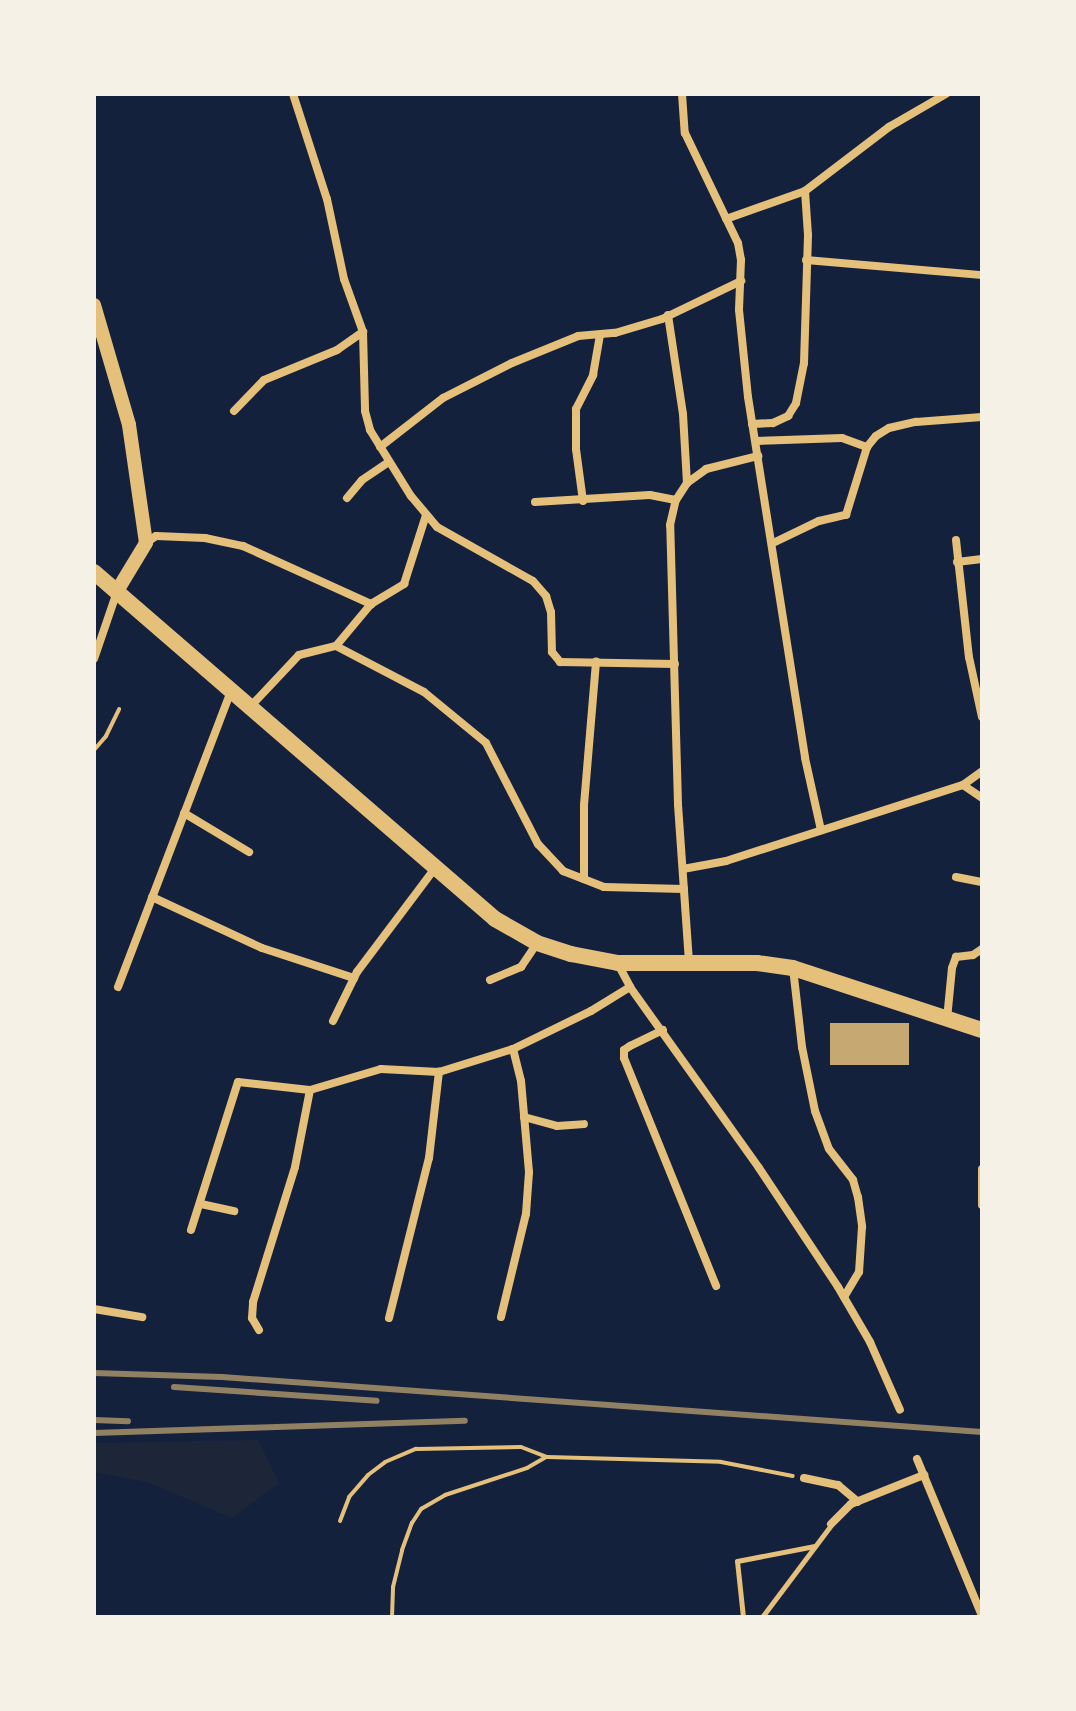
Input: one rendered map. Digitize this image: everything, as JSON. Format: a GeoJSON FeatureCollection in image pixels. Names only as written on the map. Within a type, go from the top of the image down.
{"type":"FeatureCollection","features":[{"type":"Feature","properties":{"kind":"main road"},"geometry":{"type":"LineString","coordinates":[[94,572],[495,919],[537,943],[571,954],[618,963],[757,963],[793,968],[982,1030]]}},
{"type":"Feature","properties":{"kind":"street"},"geometry":{"type":"LineString","coordinates":[[293,94],[327,199],[344,279],[363,332],[365,411],[389,462],[426,515],[453,537],[533,581],[546,596],[554,658],[560,662],[675,664]]}},
{"type":"Feature","properties":{"kind":"street"},"geometry":{"type":"LineString","coordinates":[[682,94],[685,133],[738,243],[743,354],[752,424],[805,758],[821,830]]}},
{"type":"Feature","properties":{"kind":"street"},"geometry":{"type":"LineString","coordinates":[[726,219],[805,191],[889,127],[946,94]]}},
{"type":"Feature","properties":{"kind":"street"},"geometry":{"type":"LineString","coordinates":[[752,424],[773,423],[788,416],[796,403],[804,363],[805,191]]}},
{"type":"Feature","properties":{"kind":"street"},"geometry":{"type":"LineString","coordinates":[[806,260],[982,275]]}},
{"type":"Feature","properties":{"kind":"street"},"geometry":{"type":"LineString","coordinates":[[380,447],[420,413],[463,387],[558,343],[578,336],[600,335],[641,326],[741,281]]}},
{"type":"Feature","properties":{"kind":"street"},"geometry":{"type":"LineString","coordinates":[[94,305],[129,425],[146,543]]}},
{"type":"Feature","properties":{"kind":"street"},"geometry":{"type":"LineString","coordinates":[[668,315],[683,414],[687,483]]}},
{"type":"Feature","properties":{"kind":"street"},"geometry":{"type":"LineString","coordinates":[[234,411],[264,380],[337,350],[363,332]]}},
{"type":"Feature","properties":{"kind":"street"},"geometry":{"type":"LineString","coordinates":[[583,501],[576,409],[593,375],[600,335]]}},
{"type":"Feature","properties":{"kind":"street"},"geometry":{"type":"LineString","coordinates":[[773,543],[819,521],[846,515],[867,447],[889,428],[982,417]]}},
{"type":"Feature","properties":{"kind":"street"},"geometry":{"type":"LineString","coordinates":[[756,441],[842,438],[867,447]]}},
{"type":"Feature","properties":{"kind":"street"},"geometry":{"type":"LineString","coordinates":[[689,962],[670,525],[676,500],[687,483],[706,469],[758,456]]}},
{"type":"Feature","properties":{"kind":"street"},"geometry":{"type":"LineString","coordinates":[[347,498],[362,480],[389,462]]}},
{"type":"Feature","properties":{"kind":"street"},"geometry":{"type":"LineString","coordinates":[[535,502],[650,495],[676,500]]}},
{"type":"Feature","properties":{"kind":"street"},"geometry":{"type":"LineString","coordinates":[[250,707],[299,655],[336,646],[371,604],[404,584],[426,515]]}},
{"type":"Feature","properties":{"kind":"street"},"geometry":{"type":"LineString","coordinates":[[94,659],[117,591],[146,543],[156,536],[205,538],[243,546],[371,604]]}},
{"type":"Feature","properties":{"kind":"street"},"geometry":{"type":"LineString","coordinates":[[956,540],[969,657],[982,717]]}},
{"type":"Feature","properties":{"kind":"street"},"geometry":{"type":"LineString","coordinates":[[957,562],[982,559]]}},
{"type":"Feature","properties":{"kind":"street"},"geometry":{"type":"LineString","coordinates":[[336,646],[424,692],[486,743],[538,844],[563,871],[604,887],[684,889]]}},
{"type":"Feature","properties":{"kind":"street"},"geometry":{"type":"LineString","coordinates":[[584,879],[584,805],[596,662]]}},
{"type":"Feature","properties":{"kind":"street"},"geometry":{"type":"LineString","coordinates":[[118,987],[231,691]]}},
{"type":"Feature","properties":{"kind":"street"},"geometry":{"type":"LineString","coordinates":[[683,869],[726,861],[963,785],[982,771]]}},
{"type":"Feature","properties":{"kind":"street"},"geometry":{"type":"LineString","coordinates":[[963,785],[982,798]]}},
{"type":"Feature","properties":{"kind":"street"},"geometry":{"type":"LineString","coordinates":[[184,813],[249,852]]}},
{"type":"Feature","properties":{"kind":"street"},"geometry":{"type":"LineString","coordinates":[[333,1021],[354,978],[435,868]]}},
{"type":"Feature","properties":{"kind":"street"},"geometry":{"type":"LineString","coordinates":[[956,877],[982,882]]}},
{"type":"Feature","properties":{"kind":"street"},"geometry":{"type":"LineString","coordinates":[[152,897],[262,948],[354,978]]}},
{"type":"Feature","properties":{"kind":"street"},"geometry":{"type":"LineString","coordinates":[[490,980],[521,967],[537,943]]}},
{"type":"Feature","properties":{"kind":"street"},"geometry":{"type":"LineString","coordinates":[[947,1020],[952,968],[956,957],[973,955],[982,949]]}},
{"type":"Feature","properties":{"kind":"street"},"geometry":{"type":"LineString","coordinates":[[618,963],[630,987],[663,1030],[844,1297],[900,1410]]}},
{"type":"Feature","properties":{"kind":"street"},"geometry":{"type":"LineString","coordinates":[[793,968],[802,1047],[815,1111],[829,1149],[853,1180],[858,1197],[862,1227],[859,1272],[844,1297]]}},
{"type":"Feature","properties":{"kind":"street"},"geometry":{"type":"LineString","coordinates":[[191,1230],[238,1082],[310,1090],[381,1069],[439,1072],[513,1049],[591,1011],[630,987]]}},
{"type":"Feature","properties":{"kind":"street"},"geometry":{"type":"LineString","coordinates":[[663,1030],[624,1050],[624,1058],[716,1286]]}},
{"type":"Feature","properties":{"kind":"street"},"geometry":{"type":"LineString","coordinates":[[501,1317],[526,1214],[529,1172],[513,1049]]}},
{"type":"Feature","properties":{"kind":"street"},"geometry":{"type":"LineString","coordinates":[[389,1318],[429,1158],[439,1072]]}},
{"type":"Feature","properties":{"kind":"street"},"geometry":{"type":"LineString","coordinates":[[259,1330],[252,1318],[253,1302],[295,1167],[310,1090]]}},
{"type":"Feature","properties":{"kind":"street"},"geometry":{"type":"LineString","coordinates":[[524,1117],[557,1126],[584,1124]]}},
{"type":"Feature","properties":{"kind":"street"},"geometry":{"type":"LineString","coordinates":[[982,1169],[982,1205]]}},
{"type":"Feature","properties":{"kind":"street"},"geometry":{"type":"LineString","coordinates":[[201,1204],[234,1211]]}},
{"type":"Feature","properties":{"kind":"street"},"geometry":{"type":"LineString","coordinates":[[94,1309],[142,1317]]}},
{"type":"Feature","properties":{"kind":"street"},"geometry":{"type":"LineString","coordinates":[[917,1459],[982,1616]]}},
{"type":"Feature","properties":{"kind":"street"},"geometry":{"type":"LineString","coordinates":[[831,1524],[858,1502],[924,1475]]}},
{"type":"Feature","properties":{"kind":"street"},"geometry":{"type":"LineString","coordinates":[[804,1478],[838,1485],[858,1502]]}},
{"type":"Feature","properties":{"kind":"lane"},"geometry":{"type":"LineString","coordinates":[[762,1617],[831,1524]]}},
{"type":"Feature","properties":{"kind":"lane"},"geometry":{"type":"LineString","coordinates":[[743,1617],[737,1561],[815,1546]]}},
{"type":"Feature","properties":{"kind":"path"},"geometry":{"type":"LineString","coordinates":[[94,750],[106,736],[119,709]]}},
{"type":"Feature","properties":{"kind":"path"},"geometry":{"type":"LineString","coordinates":[[340,1521],[349,1497],[368,1475],[385,1462],[416,1449],[521,1447],[547,1457],[721,1462],[804,1478]]}},
{"type":"Feature","properties":{"kind":"path"},"geometry":{"type":"LineString","coordinates":[[392,1617],[393,1587],[402,1550],[421,1509],[445,1495],[505,1476],[547,1457]]}},
{"type":"Feature","properties":{"kind":"shaded area"},"geometry":{"type":"Polygon","coordinates":[[[258,1440],[279,1483],[232,1518],[147,1482],[94,1472],[94,1443],[258,1440]]]}},
{"type":"Feature","properties":{"kind":"building"},"geometry":{"type":"Polygon","coordinates":[[[830,1023],[909,1023],[909,1065],[830,1065],[830,1023]]]}},
{"type":"Feature","properties":{"kind":"railway"},"geometry":{"type":"LineString","coordinates":[[94,1373],[222,1377],[982,1432]]}},
{"type":"Feature","properties":{"kind":"railway"},"geometry":{"type":"LineString","coordinates":[[174,1387],[377,1401]]}},
{"type":"Feature","properties":{"kind":"railway"},"geometry":{"type":"LineString","coordinates":[[94,1420],[128,1421]]}},
{"type":"Feature","properties":{"kind":"railway"},"geometry":{"type":"LineString","coordinates":[[94,1433],[465,1421]]}}]}
